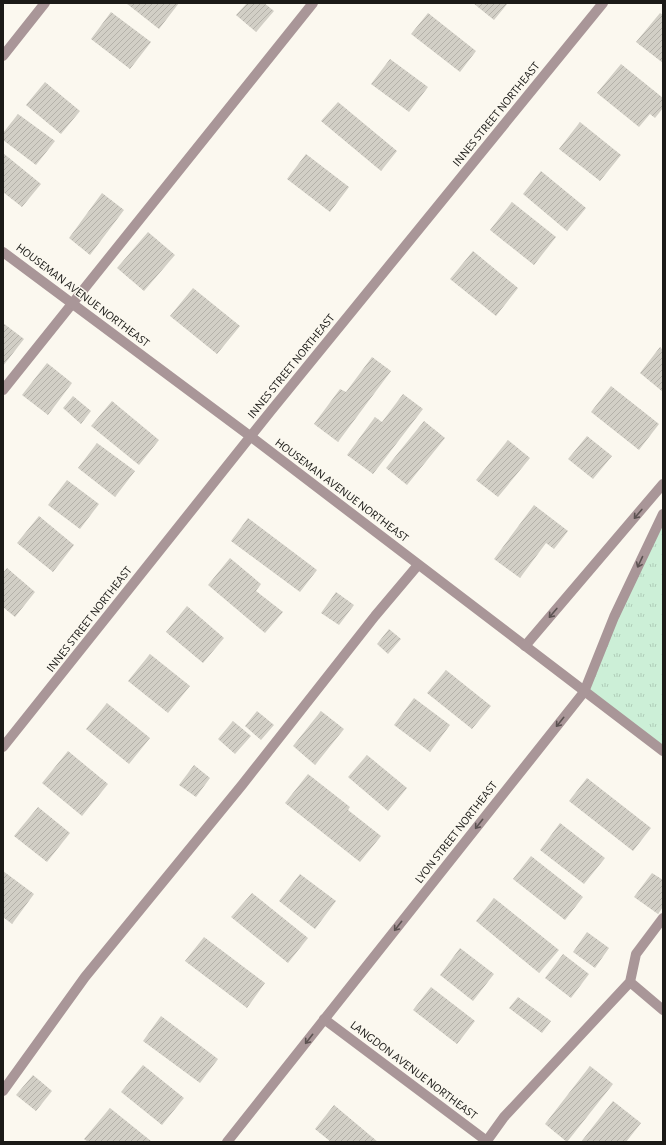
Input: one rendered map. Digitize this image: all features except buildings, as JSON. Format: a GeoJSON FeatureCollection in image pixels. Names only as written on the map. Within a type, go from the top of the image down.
{"type":"FeatureCollection","features":[{"type":"Feature","properties":{"kind":"street"},"geometry":{"type":"LineString","coordinates":[[3,56],[45,3]]}},
{"type":"Feature","properties":{"kind":"street"},"geometry":{"type":"LineString","coordinates":[[3,390],[312,3]]}},
{"type":"Feature","properties":{"kind":"street","name":"INNES STREET NORTHEAST"},"geometry":{"type":"LineString","coordinates":[[3,747],[250,436],[603,3]]}},
{"type":"Feature","properties":{"kind":"street","name":"HOUSEMAN AVENUE NORTHEAST"},"geometry":{"type":"LineString","coordinates":[[3,252],[250,436],[663,751]]}},
{"type":"Feature","properties":{"kind":"street"},"geometry":{"type":"LineString","coordinates":[[525,646],[663,484]]}},
{"type":"Feature","properties":{"kind":"street","name":"LYON STREET NORTHEAST"},"geometry":{"type":"LineString","coordinates":[[227,1142],[584,692],[614,617],[663,514]]}},
{"type":"Feature","properties":{"kind":"street"},"geometry":{"type":"LineString","coordinates":[[3,1091],[85,977],[247,779],[375,616],[418,565]]}},
{"type":"Feature","properties":{"kind":"street"},"geometry":{"type":"LineString","coordinates":[[487,1142],[504,1117],[630,982],[636,954],[663,918]]}},
{"type":"Feature","properties":{"kind":"street"},"geometry":{"type":"LineString","coordinates":[[630,982],[663,1010]]}},
{"type":"Feature","properties":{"kind":"street","name":"LANGDON AVENUE NORTHEAST"},"geometry":{"type":"LineString","coordinates":[[324,1019],[487,1142]]}},
{"type":"Feature","properties":{"kind":"green space"},"geometry":{"type":"Polygon","coordinates":[[[663,514],[663,751],[584,692],[663,514]]]}}]}
